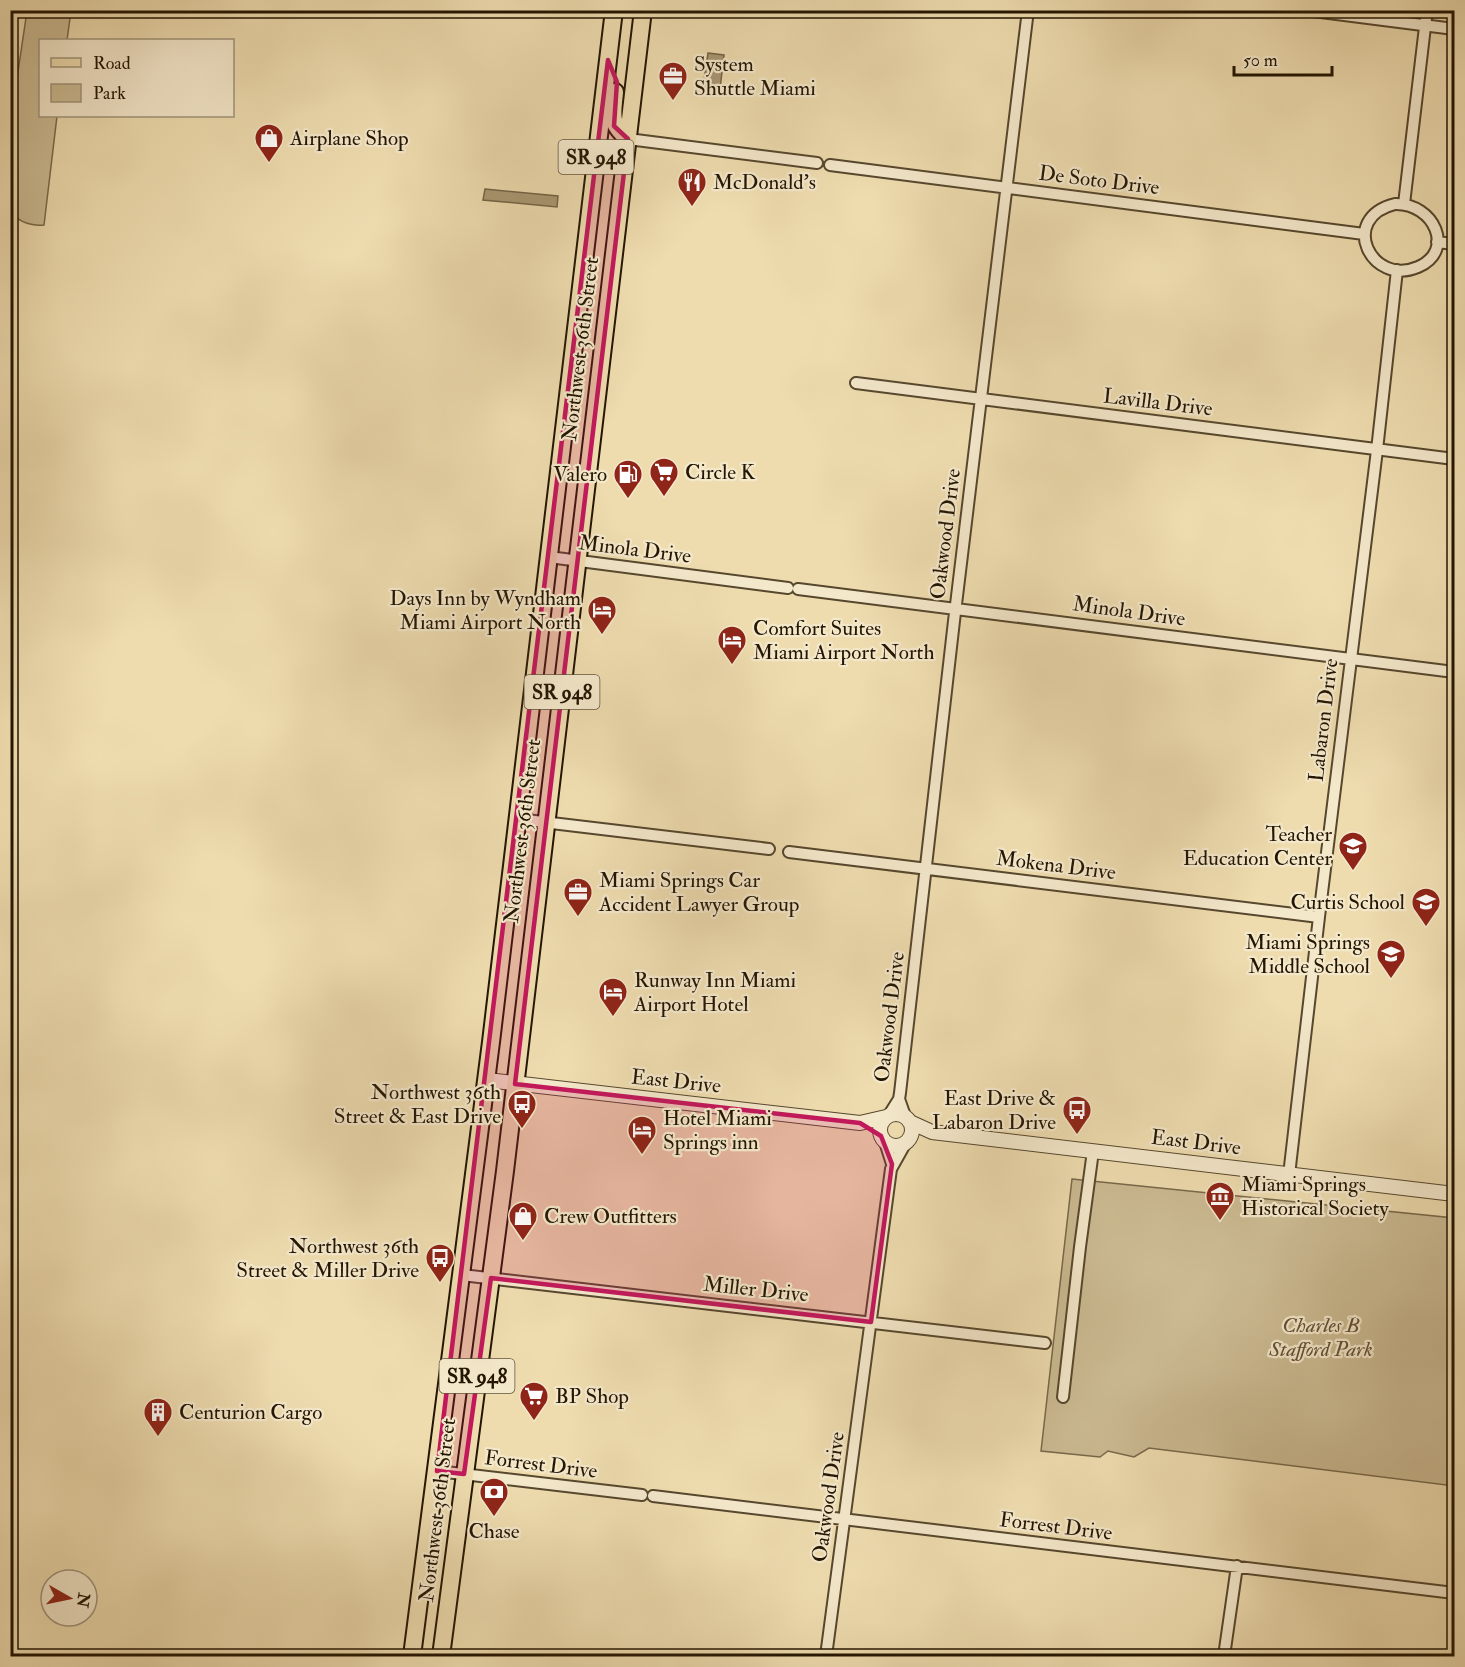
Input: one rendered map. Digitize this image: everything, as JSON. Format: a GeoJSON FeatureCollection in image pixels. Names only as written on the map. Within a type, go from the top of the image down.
{"type":"FeatureCollection","features":[{"type":"Feature","properties":{"kind":"main road","name":"Northwest 36th Street"},"geometry":{"type":"LineString","coordinates":[[412,1656],[486,1080],[614,10]]}},
{"type":"Feature","properties":{"kind":"main road","name":"Northwest 36th Street"},"geometry":{"type":"LineString","coordinates":[[441,1656],[515,1084],[642,10]]}},
{"type":"Feature","properties":{"kind":"main road"},"geometry":{"type":"LineString","coordinates":[[608,60],[617,82],[614,126],[628,139]]}},
{"type":"Feature","properties":{"kind":"main road"},"geometry":{"type":"LineString","coordinates":[[579,303],[608,306]]}},
{"type":"Feature","properties":{"kind":"street","name":"Oakwood Drive"},"geometry":{"type":"LineString","coordinates":[[888,1116],[899,1099],[1028,10]]}},
{"type":"Feature","properties":{"kind":"street"},"geometry":{"type":"LineString","coordinates":[[1305,10],[1455,29]]}},
{"type":"Feature","properties":{"kind":"street"},"geometry":{"type":"LineString","coordinates":[[1404,204],[1427,10]]}},
{"type":"Feature","properties":{"kind":"street"},"geometry":{"type":"LineString","coordinates":[[628,139],[817,163]]}},
{"type":"Feature","properties":{"kind":"street","name":"De Soto Drive"},"geometry":{"type":"LineString","coordinates":[[830,165],[1364,234]]}},
{"type":"Feature","properties":{"kind":"street"},"geometry":{"type":"LineString","coordinates":[[1404,204],[1415,207],[1428,215],[1435,227],[1437,242],[1434,251],[1422,265],[1397,270],[1380,264],[1370,255],[1364,234],[1367,224],[1377,211],[1385,206],[1404,204]]}},
{"type":"Feature","properties":{"kind":"street"},"geometry":{"type":"LineString","coordinates":[[1437,242],[1455,244]]}},
{"type":"Feature","properties":{"kind":"street","name":"Labaron Drive"},"geometry":{"type":"LineString","coordinates":[[1289,1175],[1397,270]]}},
{"type":"Feature","properties":{"kind":"street","name":"Lavilla Drive"},"geometry":{"type":"LineString","coordinates":[[856,383],[1455,459]]}},
{"type":"Feature","properties":{"kind":"street","name":"Minola Drive"},"geometry":{"type":"LineString","coordinates":[[549,557],[1455,672]]}},
{"type":"Feature","properties":{"kind":"street"},"geometry":{"type":"LineString","coordinates":[[518,819],[769,849]]}},
{"type":"Feature","properties":{"kind":"street","name":"Mokena Drive"},"geometry":{"type":"LineString","coordinates":[[789,852],[1318,917]]}},
{"type":"Feature","properties":{"kind":"street","name":"East Drive"},"geometry":{"type":"LineString","coordinates":[[486,1080],[860,1123],[888,1116]]}},
{"type":"Feature","properties":{"kind":"street","name":"Oakwood Drive"},"geometry":{"type":"LineString","coordinates":[[899,1099],[908,1119]]}},
{"type":"Feature","properties":{"kind":"street"},"geometry":{"type":"LineString","coordinates":[[894,1114],[908,1119],[912,1131],[907,1142],[895,1146],[883,1139],[880,1126],[888,1116],[894,1114]]}},
{"type":"Feature","properties":{"kind":"street","name":"East Drive"},"geometry":{"type":"LineString","coordinates":[[908,1119],[932,1132],[1455,1194]]}},
{"type":"Feature","properties":{"kind":"street","name":"East Drive"},"geometry":{"type":"LineString","coordinates":[[860,1123],[883,1139]]}},
{"type":"Feature","properties":{"kind":"street","name":"East Drive"},"geometry":{"type":"LineString","coordinates":[[907,1142],[932,1132]]}},
{"type":"Feature","properties":{"kind":"street","name":"Oakwood Drive"},"geometry":{"type":"LineString","coordinates":[[883,1139],[892,1164]]}},
{"type":"Feature","properties":{"kind":"street","name":"Oakwood Drive"},"geometry":{"type":"LineString","coordinates":[[826,1656],[892,1164],[907,1142]]}},
{"type":"Feature","properties":{"kind":"street"},"geometry":{"type":"LineString","coordinates":[[1063,1397],[1093,1151]]}},
{"type":"Feature","properties":{"kind":"street","name":"Miller Drive"},"geometry":{"type":"LineString","coordinates":[[462,1275],[1046,1343]]}},
{"type":"Feature","properties":{"kind":"street","name":"Forrest Drive"},"geometry":{"type":"LineString","coordinates":[[437,1471],[1455,1593]]}},
{"type":"Feature","properties":{"kind":"street"},"geometry":{"type":"LineString","coordinates":[[1224,1656],[1237,1566]]}},
{"type":"Feature","properties":{"kind":"highlighted area"},"geometry":{"type":"Polygon","coordinates":[[[608,60],[617,82],[614,126],[628,139],[515,1084],[860,1123],[881,1136],[892,1164],[871,1322],[491,1278],[464,1474],[437,1471],[608,60]]]}},
{"type":"Feature","properties":{"kind":"green space"},"geometry":{"type":"Polygon","coordinates":[[[27,11],[71,11],[67,39],[39,39],[39,117],[57,117],[44,225],[26,223],[11,212],[11,119],[27,11]]]}},
{"type":"Feature","properties":{"kind":"green space","name":"Charles B Stafford Park"},"geometry":{"type":"Polygon","coordinates":[[[1072,1179],[1454,1218],[1454,1486],[1149,1448],[1134,1457],[1108,1451],[1100,1457],[1041,1451],[1072,1179]]]}},
{"type":"Feature","properties":{"kind":"shaded area"},"geometry":{"type":"Polygon","coordinates":[[[708,53],[724,55],[720,89],[703,87],[708,53]]]}},
{"type":"Feature","properties":{"kind":"shaded area"},"geometry":{"type":"Polygon","coordinates":[[[485,189],[558,196],[557,207],[483,200],[485,189]]]}},
{"type":"Feature","properties":{"kind":"place","name":"System Shuttle Miami"},"geometry":{"type":"Point","coordinates":[673,102]}},
{"type":"Feature","properties":{"kind":"place","name":"Airplane Shop"},"geometry":{"type":"Point","coordinates":[269,164]}},
{"type":"Feature","properties":{"kind":"place","name":"McDonald's"},"geometry":{"type":"Point","coordinates":[692,208]}},
{"type":"Feature","properties":{"kind":"place","name":"Circle K"},"geometry":{"type":"Point","coordinates":[664,498]}},
{"type":"Feature","properties":{"kind":"place","name":"Valero"},"geometry":{"type":"Point","coordinates":[628,500]}},
{"type":"Feature","properties":{"kind":"place","name":"Days Inn by Wyndham Miami Airport North"},"geometry":{"type":"Point","coordinates":[602,636]}},
{"type":"Feature","properties":{"kind":"place","name":"Comfort Suites Miami Airport North"},"geometry":{"type":"Point","coordinates":[732,666]}},
{"type":"Feature","properties":{"kind":"place","name":"Teacher Education Center"},"geometry":{"type":"Point","coordinates":[1353,872]}},
{"type":"Feature","properties":{"kind":"place","name":"Miami Springs Car Accident Lawyer Group"},"geometry":{"type":"Point","coordinates":[578,918]}},
{"type":"Feature","properties":{"kind":"place","name":"Curtis School"},"geometry":{"type":"Point","coordinates":[1426,928]}},
{"type":"Feature","properties":{"kind":"place","name":"Miami Springs Middle School"},"geometry":{"type":"Point","coordinates":[1391,980]}},
{"type":"Feature","properties":{"kind":"place","name":"Runway Inn Miami Airport Hotel"},"geometry":{"type":"Point","coordinates":[613,1018]}},
{"type":"Feature","properties":{"kind":"place","name":"Northwest 36th Street & East Drive"},"geometry":{"type":"Point","coordinates":[522,1130]}},
{"type":"Feature","properties":{"kind":"place","name":"East Drive & Labaron Drive"},"geometry":{"type":"Point","coordinates":[1077,1136]}},
{"type":"Feature","properties":{"kind":"place","name":"Hotel Miami Springs inn"},"geometry":{"type":"Point","coordinates":[642,1156]}},
{"type":"Feature","properties":{"kind":"place","name":"Miami Springs Historical Society"},"geometry":{"type":"Point","coordinates":[1220,1222]}},
{"type":"Feature","properties":{"kind":"place","name":"Crew Outfitters"},"geometry":{"type":"Point","coordinates":[523,1242]}},
{"type":"Feature","properties":{"kind":"place","name":"Northwest 36th Street & Miller Drive"},"geometry":{"type":"Point","coordinates":[440,1284]}},
{"type":"Feature","properties":{"kind":"place","name":"BP Shop"},"geometry":{"type":"Point","coordinates":[534,1422]}},
{"type":"Feature","properties":{"kind":"place","name":"Centurion Cargo"},"geometry":{"type":"Point","coordinates":[158,1438]}},
{"type":"Feature","properties":{"kind":"place","name":"Chase"},"geometry":{"type":"Point","coordinates":[494,1518]}}]}
